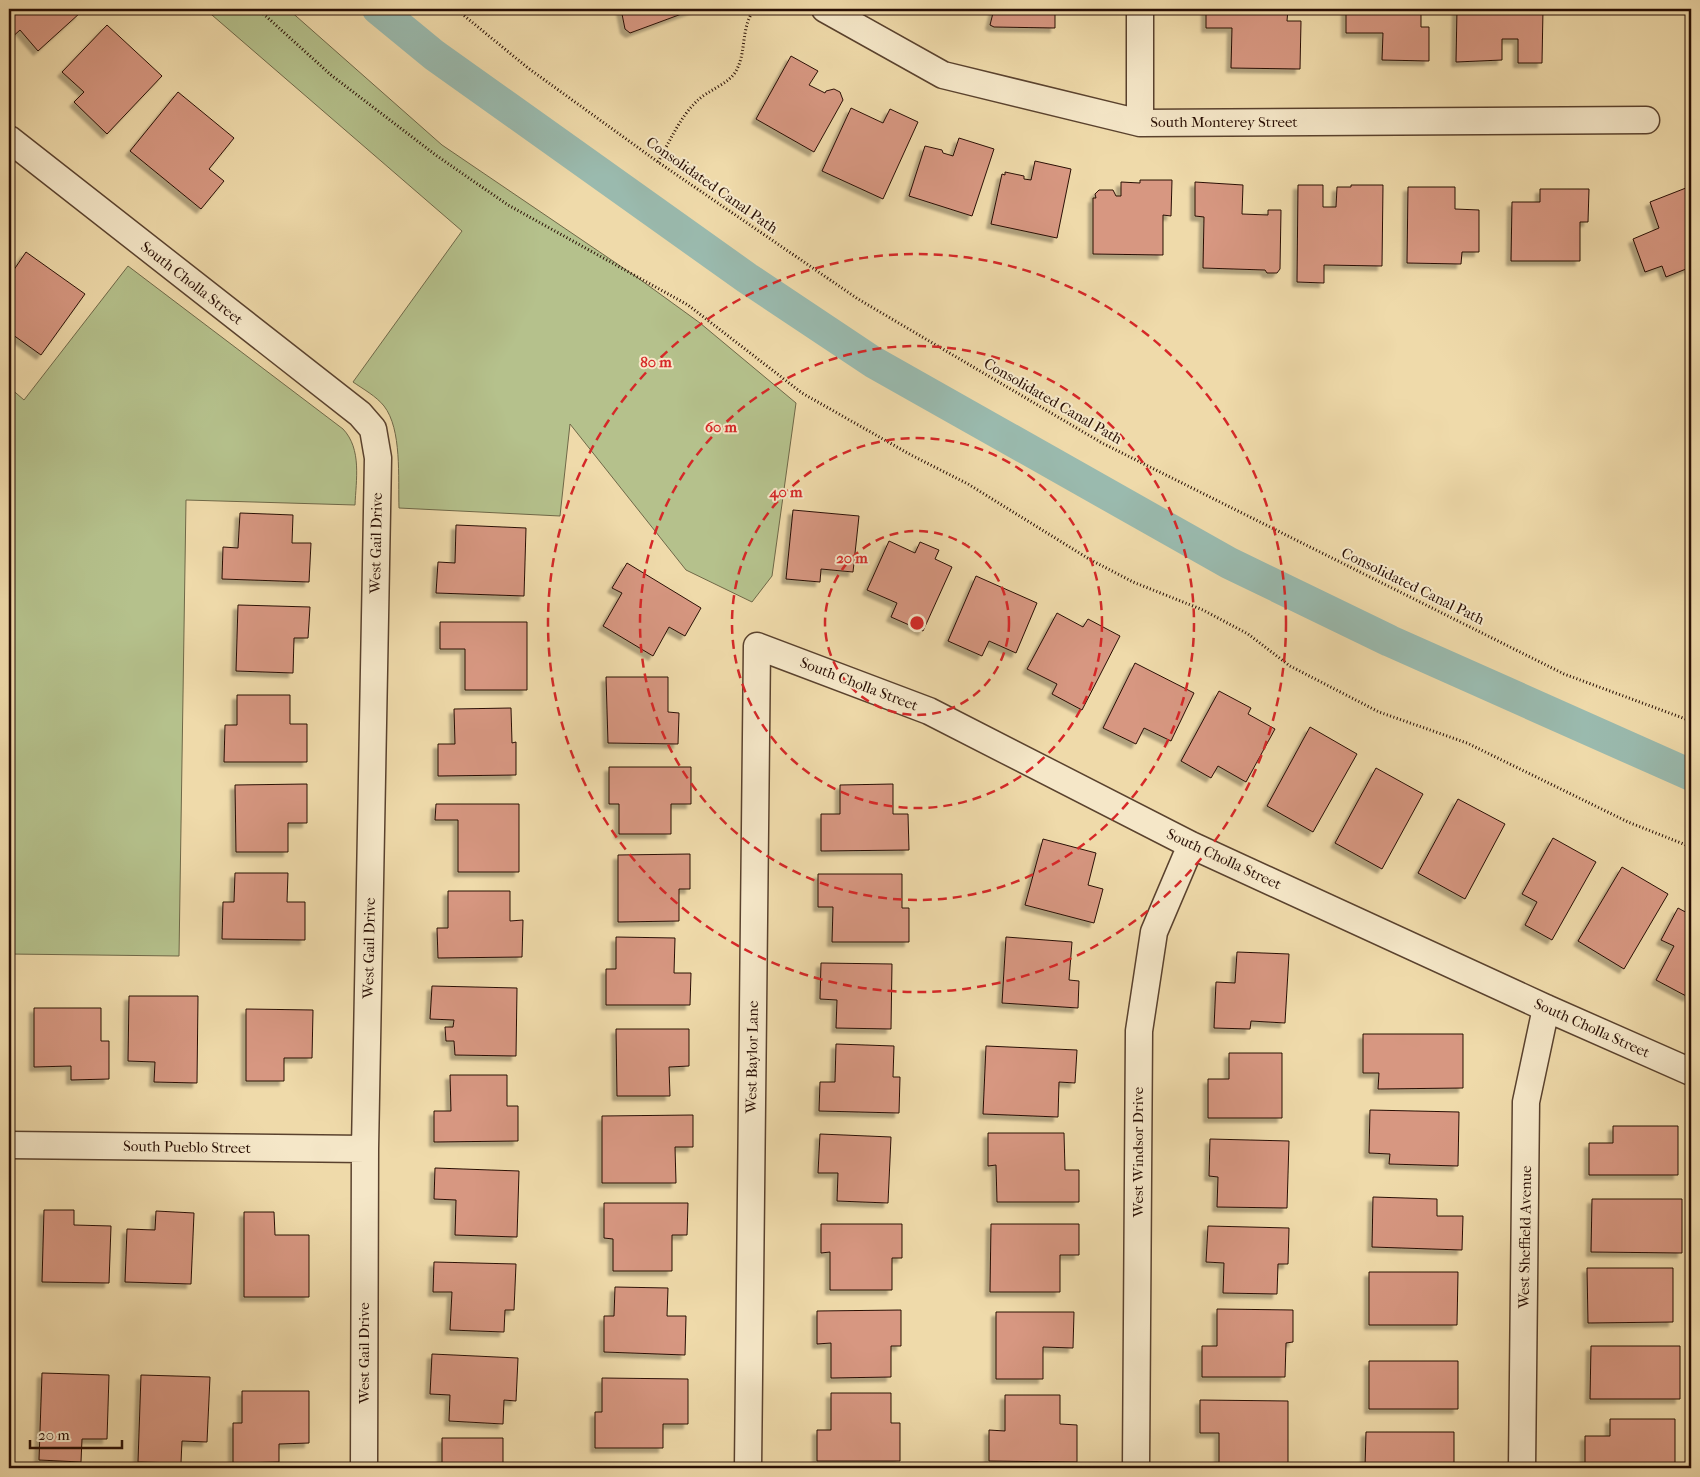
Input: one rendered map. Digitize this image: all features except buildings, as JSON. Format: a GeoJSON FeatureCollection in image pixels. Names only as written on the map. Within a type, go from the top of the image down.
{"type":"FeatureCollection","features":[{"type":"Feature","properties":{"kind":"street","name":"South Monterey Street"},"geometry":{"type":"LineString","coordinates":[[825,9],[943,75],[1140,123],[1646,120]]}},
{"type":"Feature","properties":{"kind":"street"},"geometry":{"type":"LineString","coordinates":[[1140,9],[1140,123]]}},
{"type":"Feature","properties":{"kind":"street","name":"South Cholla Street"},"geometry":{"type":"LineString","coordinates":[[9,139],[360,414],[373,429]]}},
{"type":"Feature","properties":{"kind":"street","name":"West Gail Drive"},"geometry":{"type":"LineString","coordinates":[[364,1468],[365,1149],[378,458],[373,429]]}},
{"type":"Feature","properties":{"kind":"street","name":"South Cholla Street"},"geometry":{"type":"LineString","coordinates":[[757,646],[929,710],[1191,845],[1546,1008],[1691,1072]]}},
{"type":"Feature","properties":{"kind":"street","name":"West Baylor Lane"},"geometry":{"type":"LineString","coordinates":[[748,1468],[757,646]]}},
{"type":"Feature","properties":{"kind":"street","name":"West Windsor Drive"},"geometry":{"type":"LineString","coordinates":[[1136,1468],[1139,1031],[1154,932],[1191,845]]}},
{"type":"Feature","properties":{"kind":"street","name":"West Sheffield Avenue"},"geometry":{"type":"LineString","coordinates":[[1522,1468],[1526,1102],[1546,1008]]}},
{"type":"Feature","properties":{"kind":"street","name":"South Pueblo Street"},"geometry":{"type":"LineString","coordinates":[[9,1145],[365,1149]]}},
{"type":"Feature","properties":{"kind":"path"},"geometry":{"type":"LineString","coordinates":[[258,9],[331,75],[437,156],[508,205],[688,306],[749,355],[811,398],[911,455],[968,484],[1089,559],[1133,582],[1203,610],[1248,634],[1290,666],[1379,712],[1467,743],[1628,822],[1691,847]]}},
{"type":"Feature","properties":{"kind":"path","name":"Consolidated Canal Path"},"geometry":{"type":"LineString","coordinates":[[456,9],[528,68],[658,162],[858,298],[1102,443],[1564,674],[1691,721]]}},
{"type":"Feature","properties":{"kind":"path"},"geometry":{"type":"LineString","coordinates":[[658,162],[678,127],[696,102],[736,72],[742,55],[744,30],[754,9]]}},
{"type":"Feature","properties":{"kind":"green space"},"geometry":{"type":"Polygon","coordinates":[[[205,9],[288,9],[442,145],[638,278],[700,323],[796,403],[772,576],[752,602],[686,570],[570,424],[560,516],[399,508],[398,454],[394,427],[390,416],[377,399],[353,382],[462,231],[205,9]]]}},
{"type":"Feature","properties":{"kind":"green space"},"geometry":{"type":"Polygon","coordinates":[[[128,266],[343,429],[353,446],[357,465],[355,505],[186,500],[179,956],[9,954],[9,387],[24,400],[128,266]]]}},
{"type":"Feature","properties":{"kind":"waterway"},"geometry":{"type":"LineString","coordinates":[[378,9],[434,55],[747,278],[873,362],[1229,563],[1390,641],[1691,775]]}}]}
